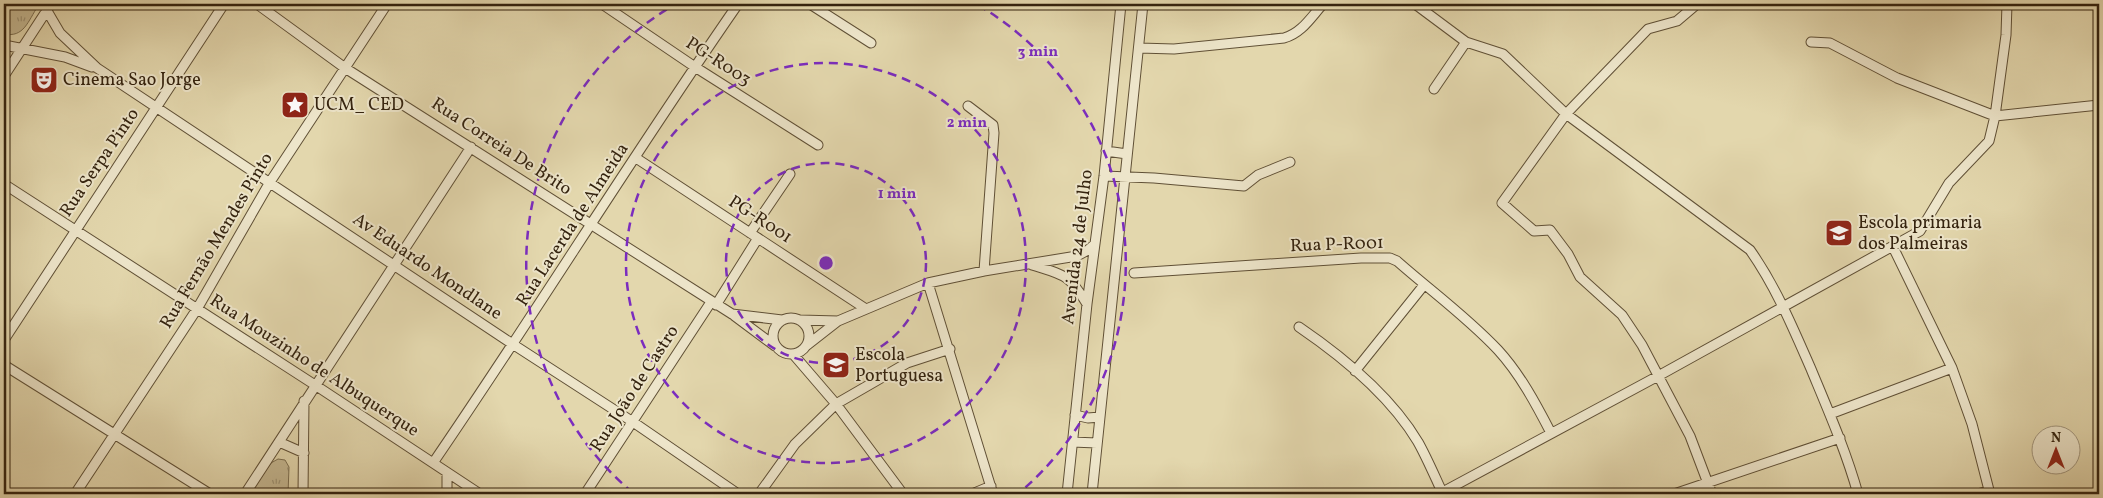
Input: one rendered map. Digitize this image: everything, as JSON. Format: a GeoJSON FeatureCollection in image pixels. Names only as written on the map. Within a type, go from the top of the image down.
{"type":"FeatureCollection","features":[{"type":"Feature","properties":{"kind":"street","name":"Rua Serpa Pinto"},"geometry":{"type":"LineString","coordinates":[[4,340],[224,4]]}},
{"type":"Feature","properties":{"kind":"street","name":"Rua Correia De Brito"},"geometry":{"type":"LineString","coordinates":[[257,4],[345,68],[471,146],[732,314],[775,346]]}},
{"type":"Feature","properties":{"kind":"street","name":"Rua Fernão Mendes Pinto"},"geometry":{"type":"LineString","coordinates":[[75,494],[196,309],[270,182],[387,4]]}},
{"type":"Feature","properties":{"kind":"street","name":"PG-R003"},"geometry":{"type":"LineString","coordinates":[[602,4],[694,67],[818,145]]}},
{"type":"Feature","properties":{"kind":"street","name":"Rua Lacerda de Almeida"},"geometry":{"type":"LineString","coordinates":[[433,463],[514,346],[694,67],[738,4]]}},
{"type":"Feature","properties":{"kind":"street"},"geometry":{"type":"LineString","coordinates":[[810,4],[871,43]]}},
{"type":"Feature","properties":{"kind":"street","name":"Avenida 24 de Julho"},"geometry":{"type":"LineString","coordinates":[[1067,494],[1087,304],[1104,176],[1121,4]]}},
{"type":"Feature","properties":{"kind":"street"},"geometry":{"type":"LineString","coordinates":[[1092,494],[1143,4]]}},
{"type":"Feature","properties":{"kind":"street"},"geometry":{"type":"LineString","coordinates":[[1139,48],[1174,49],[1284,38],[1294,35],[1323,4]]}},
{"type":"Feature","properties":{"kind":"street"},"geometry":{"type":"LineString","coordinates":[[1415,4],[1466,42],[1503,54],[1566,114],[1750,250],[1765,271],[1784,307],[1840,438],[1858,494]]}},
{"type":"Feature","properties":{"kind":"street"},"geometry":{"type":"LineString","coordinates":[[1697,4],[1676,22],[1648,30],[1566,114],[1502,203],[1534,231],[1547,230],[1552,232],[1580,277],[1622,314],[1660,375],[1690,436],[1712,494]]}},
{"type":"Feature","properties":{"kind":"street"},"geometry":{"type":"LineString","coordinates":[[1298,327],[1327,346],[1379,392],[1418,442],[1441,494],[1920,231],[1949,183],[1989,141],[1995,116],[2006,35],[2007,4]]}},
{"type":"Feature","properties":{"kind":"street"},"geometry":{"type":"LineString","coordinates":[[4,76],[23,49],[47,6]]}},
{"type":"Feature","properties":{"kind":"street"},"geometry":{"type":"LineString","coordinates":[[47,6],[60,32],[96,68]]}},
{"type":"Feature","properties":{"kind":"street"},"geometry":{"type":"LineString","coordinates":[[1434,89],[1466,42]]}},
{"type":"Feature","properties":{"kind":"street"},"geometry":{"type":"LineString","coordinates":[[1811,42],[1830,43],[1897,78],[1995,116],[2099,105]]}},
{"type":"Feature","properties":{"kind":"street"},"geometry":{"type":"LineString","coordinates":[[4,45],[65,57],[96,68]]}},
{"type":"Feature","properties":{"kind":"street","name":"Av Eduardo Mondlane"},"geometry":{"type":"LineString","coordinates":[[96,68],[514,346],[633,422],[738,494]]}},
{"type":"Feature","properties":{"kind":"street"},"geometry":{"type":"LineString","coordinates":[[968,106],[993,125],[984,271]]}},
{"type":"Feature","properties":{"kind":"street"},"geometry":{"type":"LineString","coordinates":[[245,494],[471,146]]}},
{"type":"Feature","properties":{"kind":"street"},"geometry":{"type":"LineString","coordinates":[[1106,152],[1127,154]]}},
{"type":"Feature","properties":{"kind":"street","name":"PG-R001"},"geometry":{"type":"LineString","coordinates":[[636,158],[866,309]]}},
{"type":"Feature","properties":{"kind":"street"},"geometry":{"type":"LineString","coordinates":[[1104,176],[1244,186],[1258,175],[1290,162]]}},
{"type":"Feature","properties":{"kind":"street","name":"Rua João de Castro"},"geometry":{"type":"LineString","coordinates":[[585,494],[713,303],[790,174]]}},
{"type":"Feature","properties":{"kind":"street","name":"Rua Mouzinho de Albuquerque"},"geometry":{"type":"LineString","coordinates":[[4,184],[480,494]]}},
{"type":"Feature","properties":{"kind":"street"},"geometry":{"type":"LineString","coordinates":[[782,320],[777,324],[772,334],[775,346],[783,353],[793,354],[838,321],[928,283],[984,271],[1077,256],[1096,244]]}},
{"type":"Feature","properties":{"kind":"street"},"geometry":{"type":"LineString","coordinates":[[1893,247],[1952,368],[1972,424],[1990,493],[1977,494]]}},
{"type":"Feature","properties":{"kind":"street","name":"Rua P-R001"},"geometry":{"type":"LineString","coordinates":[[1134,273],[1361,258],[1390,258],[1397,261],[1454,309],[1498,350],[1516,372],[1551,434]]}},
{"type":"Feature","properties":{"kind":"street"},"geometry":{"type":"LineString","coordinates":[[1029,264],[1064,275],[1076,286],[1087,304]]}},
{"type":"Feature","properties":{"kind":"street"},"geometry":{"type":"LineString","coordinates":[[928,283],[950,349],[992,490],[972,494]]}},
{"type":"Feature","properties":{"kind":"street"},"geometry":{"type":"LineString","coordinates":[[1355,371],[1424,285]]}},
{"type":"Feature","properties":{"kind":"street"},"geometry":{"type":"LineString","coordinates":[[732,314],[782,320],[794,318],[800,320],[838,321]]}},
{"type":"Feature","properties":{"kind":"street"},"geometry":{"type":"LineString","coordinates":[[800,320],[808,329],[809,335],[806,346]]}},
{"type":"Feature","properties":{"kind":"street"},"geometry":{"type":"LineString","coordinates":[[759,494],[795,444],[836,404],[907,363],[950,349]]}},
{"type":"Feature","properties":{"kind":"street"},"geometry":{"type":"LineString","coordinates":[[793,354],[836,404],[903,494]]}},
{"type":"Feature","properties":{"kind":"street"},"geometry":{"type":"LineString","coordinates":[[4,365],[210,494]]}},
{"type":"Feature","properties":{"kind":"street"},"geometry":{"type":"LineString","coordinates":[[1830,414],[1952,368]]}},
{"type":"Feature","properties":{"kind":"street"},"geometry":{"type":"LineString","coordinates":[[303,494],[304,401]]}},
{"type":"Feature","properties":{"kind":"street"},"geometry":{"type":"LineString","coordinates":[[1075,415],[1088,418],[1100,417]]}},
{"type":"Feature","properties":{"kind":"street"},"geometry":{"type":"LineString","coordinates":[[1674,494],[1840,438]]}},
{"type":"Feature","properties":{"kind":"street"},"geometry":{"type":"LineString","coordinates":[[279,442],[304,453]]}},
{"type":"Feature","properties":{"kind":"street"},"geometry":{"type":"LineString","coordinates":[[1072,442],[1097,443]]}},
{"type":"Feature","properties":{"kind":"street"},"geometry":{"type":"LineString","coordinates":[[447,473],[447,494]]}},
{"type":"Feature","properties":{"kind":"green space"},"geometry":{"type":"Polygon","coordinates":[[[4,4],[37,4],[38,6],[25,27],[11,35],[4,34],[4,4]]]}},
{"type":"Feature","properties":{"kind":"green space"},"geometry":{"type":"Polygon","coordinates":[[[278,459],[285,460],[289,467],[288,494],[250,494],[271,463],[278,459]]]}},
{"type":"Feature","properties":{"kind":"waterway"},"geometry":{"type":"LineString","coordinates":[[2038,491],[2064,494]]}},
{"type":"Feature","properties":{"kind":"place","name":"Cinema Sao Jorge"},"geometry":{"type":"Point","coordinates":[44,80]}},
{"type":"Feature","properties":{"kind":"place","name":"UCM_ CED"},"geometry":{"type":"Point","coordinates":[295,105]}},
{"type":"Feature","properties":{"kind":"place","name":"Escola primaria dos Palmeiras"},"geometry":{"type":"Point","coordinates":[1839,233]}},
{"type":"Feature","properties":{"kind":"place","name":"Escola Portuguesa"},"geometry":{"type":"Point","coordinates":[836,365]}}]}
